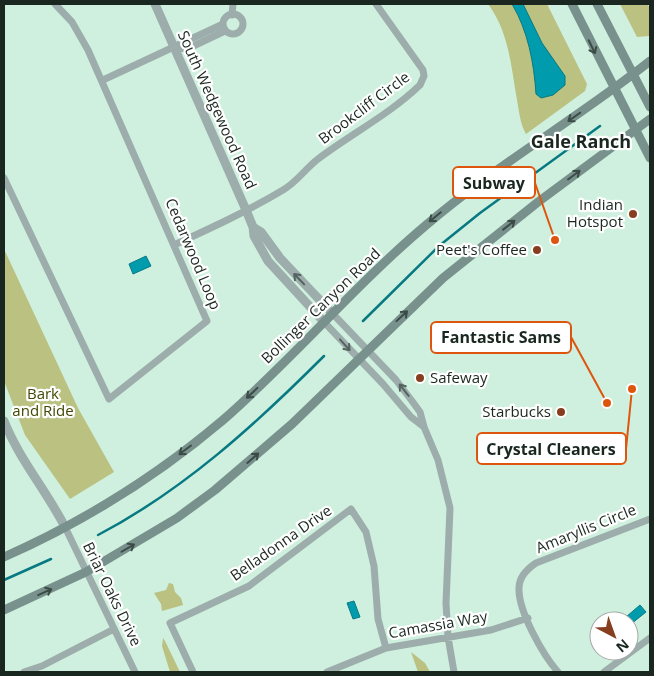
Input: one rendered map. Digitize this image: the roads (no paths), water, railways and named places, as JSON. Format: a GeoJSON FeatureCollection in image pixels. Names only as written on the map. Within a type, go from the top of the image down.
{"type":"FeatureCollection","features":[{"type":"Feature","properties":{"kind":"main road"},"geometry":{"type":"LineString","coordinates":[[572,4],[634,130],[650,158]]}},
{"type":"Feature","properties":{"kind":"main road"},"geometry":{"type":"LineString","coordinates":[[598,4],[632,75],[650,107]]}},
{"type":"Feature","properties":{"kind":"main road","name":"Bollinger Canyon Road"},"geometry":{"type":"LineString","coordinates":[[4,557],[65,527],[141,481],[186,449],[255,390],[424,226],[464,194],[614,89],[650,61]]}},
{"type":"Feature","properties":{"kind":"main road"},"geometry":{"type":"LineString","coordinates":[[4,610],[86,572],[177,518],[215,490],[292,424],[366,350],[431,289],[477,250],[650,119]]}},
{"type":"Feature","properties":{"kind":"street","name":"Cedarwood Loop"},"geometry":{"type":"LineString","coordinates":[[4,178],[109,399],[207,320],[88,50],[72,22],[55,4]]}},
{"type":"Feature","properties":{"kind":"street","name":"South Wedgewood Road"},"geometry":{"type":"LineString","coordinates":[[155,4],[253,226],[254,236],[268,261],[324,322]]}},
{"type":"Feature","properties":{"kind":"street"},"geometry":{"type":"LineString","coordinates":[[232,14],[233,4]]}},
{"type":"Feature","properties":{"kind":"street","name":"Brookcliff Circle"},"geometry":{"type":"LineString","coordinates":[[174,246],[237,217],[290,185],[317,159],[420,85],[424,76],[423,70],[376,4]]}},
{"type":"Feature","properties":{"kind":"street"},"geometry":{"type":"LineString","coordinates":[[224,28],[236,34],[242,27],[240,18],[232,14]]}},
{"type":"Feature","properties":{"kind":"street"},"geometry":{"type":"LineString","coordinates":[[224,28],[226,17],[232,14]]}},
{"type":"Feature","properties":{"kind":"street"},"geometry":{"type":"LineString","coordinates":[[102,80],[175,48],[187,49],[224,28]]}},
{"type":"Feature","properties":{"kind":"street","name":"South Wedgewood Road"},"geometry":{"type":"LineString","coordinates":[[253,226],[261,232],[280,258],[333,314]]}},
{"type":"Feature","properties":{"kind":"street"},"geometry":{"type":"LineString","coordinates":[[333,314],[396,380],[420,412],[424,427],[438,460],[450,508],[446,603],[448,637],[454,672]]}},
{"type":"Feature","properties":{"kind":"street"},"geometry":{"type":"LineString","coordinates":[[324,322],[357,359],[383,384],[411,417],[424,427]]}},
{"type":"Feature","properties":{"kind":"street"},"geometry":{"type":"LineString","coordinates":[[4,421],[11,438],[49,496],[65,527]]}},
{"type":"Feature","properties":{"kind":"street","name":"Belladonna Drive"},"geometry":{"type":"LineString","coordinates":[[193,672],[170,623],[249,586],[351,510],[366,532],[374,566],[378,619],[386,648]]}},
{"type":"Feature","properties":{"kind":"street","name":"Amaryllis Circle"},"geometry":{"type":"LineString","coordinates":[[558,672],[538,645],[519,588],[521,578],[529,568],[570,549],[650,519]]}},
{"type":"Feature","properties":{"kind":"street","name":"Briar Oaks Drive"},"geometry":{"type":"LineString","coordinates":[[65,527],[136,672]]}},
{"type":"Feature","properties":{"kind":"street","name":"Camassia Way"},"geometry":{"type":"LineString","coordinates":[[327,672],[386,648],[491,630],[528,618]]}},
{"type":"Feature","properties":{"kind":"street"},"geometry":{"type":"LineString","coordinates":[[24,672],[43,669],[114,629]]}},
{"type":"Feature","properties":{"kind":"street"},"geometry":{"type":"LineString","coordinates":[[604,672],[650,638]]}},
{"type":"Feature","properties":{"kind":"water"},"geometry":{"type":"Polygon","coordinates":[[[512,4],[523,4],[542,43],[565,76],[565,85],[553,95],[541,98],[536,94],[529,47],[518,14],[512,4]]]}},
{"type":"Feature","properties":{"kind":"water"},"geometry":{"type":"Polygon","coordinates":[[[146,256],[151,266],[133,274],[129,264],[146,256]]]}},
{"type":"Feature","properties":{"kind":"water"},"geometry":{"type":"Polygon","coordinates":[[[354,601],[360,617],[353,619],[347,603],[354,601]]]}},
{"type":"Feature","properties":{"kind":"water"},"geometry":{"type":"Polygon","coordinates":[[[640,605],[646,612],[639,618],[639,611],[633,611],[640,605]]]}},
{"type":"Feature","properties":{"kind":"waterway"},"geometry":{"type":"LineString","coordinates":[[363,321],[439,246],[480,213],[600,126]]}},
{"type":"Feature","properties":{"kind":"waterway"},"geometry":{"type":"LineString","coordinates":[[98,535],[160,498],[189,477],[245,431],[324,356]]}},
{"type":"Feature","properties":{"kind":"waterway"},"geometry":{"type":"LineString","coordinates":[[4,580],[51,559]]}},
{"type":"Feature","properties":{"kind":"place","name":"Indian Hotspot"},"geometry":{"type":"Point","coordinates":[633,214]}},
{"type":"Feature","properties":{"kind":"place","name":"Subway"},"geometry":{"type":"Point","coordinates":[555,240]}},
{"type":"Feature","properties":{"kind":"place","name":"Peet's Coffee"},"geometry":{"type":"Point","coordinates":[537,250]}},
{"type":"Feature","properties":{"kind":"place","name":"Safeway"},"geometry":{"type":"Point","coordinates":[420,378]}},
{"type":"Feature","properties":{"kind":"place","name":"Crystal Cleaners"},"geometry":{"type":"Point","coordinates":[632,389]}},
{"type":"Feature","properties":{"kind":"place","name":"Fantastic Sams"},"geometry":{"type":"Point","coordinates":[607,403]}},
{"type":"Feature","properties":{"kind":"place","name":"Starbucks"},"geometry":{"type":"Point","coordinates":[561,412]}},
{"type":"Feature","properties":{"kind":"district","name":"Gale Ranch"},"geometry":{"type":"Point","coordinates":[581,142]}},
{"type":"Feature","properties":{"kind":"park label","name":"Bark and Ride"},"geometry":{"type":"Point","coordinates":[43,402]}}]}
